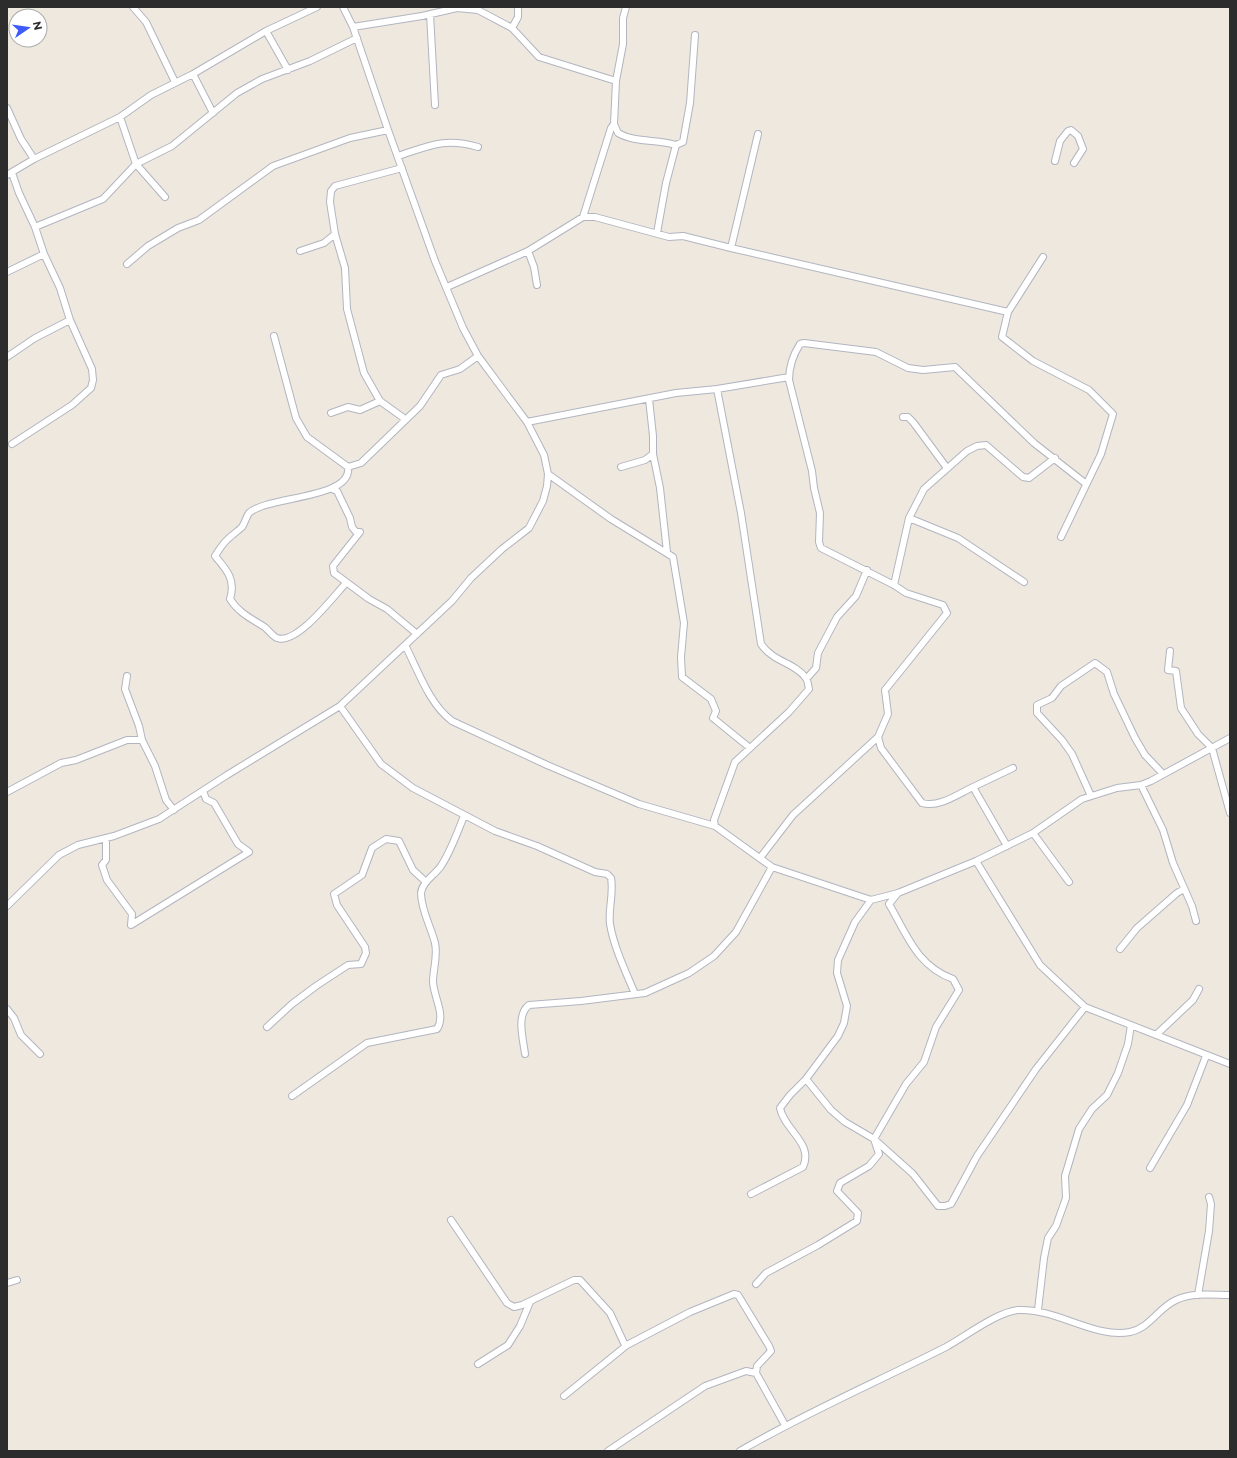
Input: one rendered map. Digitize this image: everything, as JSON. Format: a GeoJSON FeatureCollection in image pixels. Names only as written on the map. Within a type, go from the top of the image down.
{"type":"FeatureCollection","features":[{"type":"Feature","properties":{"kind":"street"},"geometry":{"type":"LineString","coordinates":[[133,7],[146,22],[174,82]]}},
{"type":"Feature","properties":{"kind":"street"},"geometry":{"type":"LineString","coordinates":[[12,444],[72,405],[92,388],[93,380],[92,369],[70,320],[60,288],[44,254],[35,227],[10,174],[34,159],[120,117],[151,95],[174,82],[193,74],[266,31],[317,7]]}},
{"type":"Feature","properties":{"kind":"street"},"geometry":{"type":"LineString","coordinates":[[7,906],[59,855],[78,844],[106,838],[159,819],[340,706],[452,600],[471,578],[502,549],[529,528],[543,501],[547,486],[548,474],[544,455],[526,422],[478,356],[463,328],[435,261],[357,38],[343,7]]}},
{"type":"Feature","properties":{"kind":"street"},"geometry":{"type":"LineString","coordinates":[[512,28],[518,17],[518,7]]}},
{"type":"Feature","properties":{"kind":"street"},"geometry":{"type":"LineString","coordinates":[[626,7],[623,18],[623,44],[616,81],[614,124],[618,133],[622,135],[636,140],[656,140],[676,145],[682,142],[690,102],[695,35]]}},
{"type":"Feature","properties":{"kind":"street"},"geometry":{"type":"LineString","coordinates":[[353,27],[457,8],[478,10],[512,28],[539,56],[616,81]]}},
{"type":"Feature","properties":{"kind":"street"},"geometry":{"type":"LineString","coordinates":[[430,14],[435,105]]}},
{"type":"Feature","properties":{"kind":"street"},"geometry":{"type":"LineString","coordinates":[[266,31],[288,70]]}},
{"type":"Feature","properties":{"kind":"street"},"geometry":{"type":"LineString","coordinates":[[35,227],[103,199],[136,164],[172,146],[237,93],[357,38]]}},
{"type":"Feature","properties":{"kind":"street"},"geometry":{"type":"LineString","coordinates":[[193,74],[213,113]]}},
{"type":"Feature","properties":{"kind":"street"},"geometry":{"type":"LineString","coordinates":[[7,108],[21,139],[34,159]]}},
{"type":"Feature","properties":{"kind":"street"},"geometry":{"type":"LineString","coordinates":[[120,117],[136,164],[165,198]]}},
{"type":"Feature","properties":{"kind":"street"},"geometry":{"type":"LineString","coordinates":[[583,218],[611,128],[614,124]]}},
{"type":"Feature","properties":{"kind":"street"},"geometry":{"type":"LineString","coordinates":[[127,264],[148,246],[178,228],[199,220],[273,166],[350,138],[388,130]]}},
{"type":"Feature","properties":{"kind":"street"},"geometry":{"type":"LineString","coordinates":[[1055,160],[1060,140],[1068,131],[1071,130],[1078,136],[1083,149],[1074,163]]}},
{"type":"Feature","properties":{"kind":"street"},"geometry":{"type":"LineString","coordinates":[[731,248],[758,134]]}},
{"type":"Feature","properties":{"kind":"street"},"geometry":{"type":"LineString","coordinates":[[398,156],[441,142],[466,143],[478,147]]}},
{"type":"Feature","properties":{"kind":"street"},"geometry":{"type":"LineString","coordinates":[[657,233],[666,183],[676,145]]}},
{"type":"Feature","properties":{"kind":"street"},"geometry":{"type":"LineString","coordinates":[[402,168],[334,186],[331,191],[330,202],[335,234],[345,268],[347,309],[364,373],[380,402],[405,419]]}},
{"type":"Feature","properties":{"kind":"street"},"geometry":{"type":"LineString","coordinates":[[447,287],[528,251],[583,218],[595,217],[669,237],[683,236],[1008,312]]}},
{"type":"Feature","properties":{"kind":"street"},"geometry":{"type":"LineString","coordinates":[[300,251],[324,243],[335,234]]}},
{"type":"Feature","properties":{"kind":"street"},"geometry":{"type":"LineString","coordinates":[[528,251],[534,267],[537,286]]}},
{"type":"Feature","properties":{"kind":"street"},"geometry":{"type":"LineString","coordinates":[[7,272],[44,254]]}},
{"type":"Feature","properties":{"kind":"street"},"geometry":{"type":"LineString","coordinates":[[1043,257],[1008,312],[1002,337],[1033,361],[1089,390],[1113,414],[1100,454],[1085,483],[1061,537]]}},
{"type":"Feature","properties":{"kind":"street"},"geometry":{"type":"LineString","coordinates":[[7,357],[35,338],[70,320]]}},
{"type":"Feature","properties":{"kind":"street"},"geometry":{"type":"LineString","coordinates":[[274,336],[296,418],[307,437],[348,466],[361,464],[405,419],[420,406],[442,375],[460,369],[478,356]]}},
{"type":"Feature","properties":{"kind":"street"},"geometry":{"type":"LineString","coordinates":[[760,858],[793,815],[878,737],[888,714],[885,690],[947,613],[943,605],[906,593],[867,570],[821,548],[819,542],[820,513],[789,377],[796,350],[800,344],[804,343],[876,352],[908,368],[923,370],[955,367],[986,395],[1034,443],[1085,483]]}},
{"type":"Feature","properties":{"kind":"street"},"geometry":{"type":"LineString","coordinates":[[526,422],[676,393],[718,390],[789,377]]}},
{"type":"Feature","properties":{"kind":"street"},"geometry":{"type":"LineString","coordinates":[[715,826],[714,820],[735,762],[800,700],[808,689],[806,678],[800,671],[773,658],[761,644],[741,513],[718,390]]}},
{"type":"Feature","properties":{"kind":"street"},"geometry":{"type":"LineString","coordinates":[[649,399],[653,436],[653,454],[660,488],[667,552]]}},
{"type":"Feature","properties":{"kind":"street"},"geometry":{"type":"LineString","coordinates":[[330,414],[348,407],[360,410],[380,402]]}},
{"type":"Feature","properties":{"kind":"street"},"geometry":{"type":"LineString","coordinates":[[903,417],[908,417],[913,422],[947,468]]}},
{"type":"Feature","properties":{"kind":"street"},"geometry":{"type":"LineString","coordinates":[[894,585],[909,518],[924,489],[967,451],[976,446],[986,444],[1023,477],[1029,478],[1055,458]]}},
{"type":"Feature","properties":{"kind":"street"},"geometry":{"type":"LineString","coordinates":[[621,467],[645,460],[653,454]]}},
{"type":"Feature","properties":{"kind":"street"},"geometry":{"type":"LineString","coordinates":[[346,583],[296,634],[284,639],[275,637],[267,628],[235,608],[230,600],[233,589],[232,580],[215,556],[226,540],[241,527],[249,513],[278,500],[304,496],[332,489],[343,481],[349,471],[348,466]]}},
{"type":"Feature","properties":{"kind":"street"},"geometry":{"type":"LineString","coordinates":[[548,474],[611,519],[673,557],[684,623],[681,657],[682,677],[711,699],[716,711],[713,718],[750,748]]}},
{"type":"Feature","properties":{"kind":"street"},"geometry":{"type":"LineString","coordinates":[[332,489],[337,491],[350,518],[352,527],[356,532],[360,532],[333,566],[334,573],[346,583],[387,608],[417,634]]}},
{"type":"Feature","properties":{"kind":"street"},"geometry":{"type":"LineString","coordinates":[[909,518],[958,538],[1024,582]]}},
{"type":"Feature","properties":{"kind":"street"},"geometry":{"type":"LineString","coordinates":[[806,678],[816,668],[818,653],[837,618],[856,596],[867,570]]}},
{"type":"Feature","properties":{"kind":"street"},"geometry":{"type":"LineString","coordinates":[[405,645],[436,705],[442,714],[452,721],[547,766],[639,804],[715,826],[772,867],[871,900],[898,892],[976,861],[1034,833],[1082,799],[1117,788],[1141,785],[1230,738]]}},
{"type":"Feature","properties":{"kind":"street"},"geometry":{"type":"LineString","coordinates":[[1170,651],[1168,670],[1176,670],[1180,708],[1198,734],[1212,748],[1230,813]]}},
{"type":"Feature","properties":{"kind":"street"},"geometry":{"type":"LineString","coordinates":[[1091,796],[1072,754],[1062,740],[1037,713],[1037,705],[1052,698],[1061,686],[1095,663],[1107,672],[1114,694],[1135,738],[1145,755],[1163,774]]}},
{"type":"Feature","properties":{"kind":"street"},"geometry":{"type":"LineString","coordinates":[[127,676],[125,688],[139,726],[142,740],[155,766],[166,800],[174,810]]}},
{"type":"Feature","properties":{"kind":"street"},"geometry":{"type":"LineString","coordinates":[[340,706],[381,764],[413,788],[494,831],[537,846],[595,872],[606,874],[611,878],[613,887],[610,922],[614,940],[635,994]]}},
{"type":"Feature","properties":{"kind":"street"},"geometry":{"type":"LineString","coordinates":[[878,737],[881,748],[922,803],[931,805],[938,804],[1013,768]]}},
{"type":"Feature","properties":{"kind":"street"},"geometry":{"type":"LineString","coordinates":[[9,789],[61,763],[76,760],[127,740],[142,740]]}},
{"type":"Feature","properties":{"kind":"street"},"geometry":{"type":"LineString","coordinates":[[1141,785],[1162,830],[1173,863],[1196,921]]}},
{"type":"Feature","properties":{"kind":"street"},"geometry":{"type":"LineString","coordinates":[[973,787],[1007,846]]}},
{"type":"Feature","properties":{"kind":"street"},"geometry":{"type":"LineString","coordinates":[[106,838],[106,860],[102,865],[107,880],[132,914],[131,925],[249,852],[238,844],[214,803],[206,799],[203,791]]}},
{"type":"Feature","properties":{"kind":"street"},"geometry":{"type":"LineString","coordinates":[[292,1096],[367,1043],[437,1029],[441,1024],[441,1016],[434,994],[433,981],[436,962],[435,944],[427,920],[421,892],[426,882],[444,861],[464,816]]}},
{"type":"Feature","properties":{"kind":"street"},"geometry":{"type":"LineString","coordinates":[[1034,833],[1068,882]]}},
{"type":"Feature","properties":{"kind":"street"},"geometry":{"type":"LineString","coordinates":[[267,1027],[292,1004],[316,986],[348,965],[361,964],[366,953],[365,947],[337,905],[334,894],[362,875],[372,848],[386,839],[399,841],[413,870],[426,882]]}},
{"type":"Feature","properties":{"kind":"street"},"geometry":{"type":"LineString","coordinates":[[976,861],[1040,965],[1085,1008],[1230,1064]]}},
{"type":"Feature","properties":{"kind":"street"},"geometry":{"type":"LineString","coordinates":[[524,1054],[522,1016],[523,1010],[529,1005],[645,993],[689,973],[714,956],[736,932],[772,867]]}},
{"type":"Feature","properties":{"kind":"street"},"geometry":{"type":"LineString","coordinates":[[1120,949],[1137,928],[1177,893],[1184,889]]}},
{"type":"Feature","properties":{"kind":"street"},"geometry":{"type":"LineString","coordinates":[[756,1284],[766,1273],[818,1245],[857,1221],[858,1213],[837,1191],[840,1183],[869,1166],[879,1154],[874,1139],[906,1084],[924,1062],[936,1027],[959,990],[953,979],[941,975],[918,956],[889,904],[898,892]]}},
{"type":"Feature","properties":{"kind":"street"},"geometry":{"type":"LineString","coordinates":[[751,1194],[803,1167],[806,1161],[806,1150],[782,1116],[780,1108],[790,1095],[806,1079],[838,1036],[846,1017],[847,1006],[837,973],[838,960],[855,922],[871,900]]}},
{"type":"Feature","properties":{"kind":"street"},"geometry":{"type":"LineString","coordinates":[[1156,1035],[1193,1000],[1199,989]]}},
{"type":"Feature","properties":{"kind":"street"},"geometry":{"type":"LineString","coordinates":[[806,1079],[836,1114],[845,1122],[874,1139],[913,1174],[938,1206],[945,1206],[951,1204],[977,1156],[1036,1069],[1085,1008]]}},
{"type":"Feature","properties":{"kind":"street"},"geometry":{"type":"LineString","coordinates":[[7,1009],[14,1018],[21,1035],[40,1054]]}},
{"type":"Feature","properties":{"kind":"street"},"geometry":{"type":"LineString","coordinates":[[1038,1310],[1048,1238],[1056,1226],[1066,1198],[1065,1176],[1079,1129],[1092,1109],[1107,1095],[1118,1073],[1128,1044],[1131,1025]]}},
{"type":"Feature","properties":{"kind":"street"},"geometry":{"type":"LineString","coordinates":[[1150,1168],[1187,1105],[1206,1056]]}},
{"type":"Feature","properties":{"kind":"street"},"geometry":{"type":"LineString","coordinates":[[1198,1295],[1209,1231],[1211,1204],[1209,1197]]}},
{"type":"Feature","properties":{"kind":"street"},"geometry":{"type":"LineString","coordinates":[[451,1220],[507,1304],[514,1307],[530,1302],[574,1280],[580,1280],[610,1313],[624,1343],[627,1345]]}},
{"type":"Feature","properties":{"kind":"street"},"geometry":{"type":"LineString","coordinates":[[7,1283],[18,1280]]}},
{"type":"Feature","properties":{"kind":"street"},"geometry":{"type":"LineString","coordinates":[[564,1396],[627,1345],[690,1312],[734,1294],[738,1295],[769,1346],[770,1351],[757,1366],[756,1373],[785,1424]]}},
{"type":"Feature","properties":{"kind":"street"},"geometry":{"type":"LineString","coordinates":[[740,1451],[785,1424],[927,1356],[966,1336],[1002,1314],[1017,1310],[1038,1310],[1116,1334],[1140,1329],[1175,1300],[1189,1295],[1230,1295]]}},
{"type":"Feature","properties":{"kind":"street"},"geometry":{"type":"LineString","coordinates":[[478,1364],[508,1345],[520,1326],[530,1302]]}},
{"type":"Feature","properties":{"kind":"street"},"geometry":{"type":"LineString","coordinates":[[608,1451],[705,1386],[746,1371],[756,1373]]}}]}
